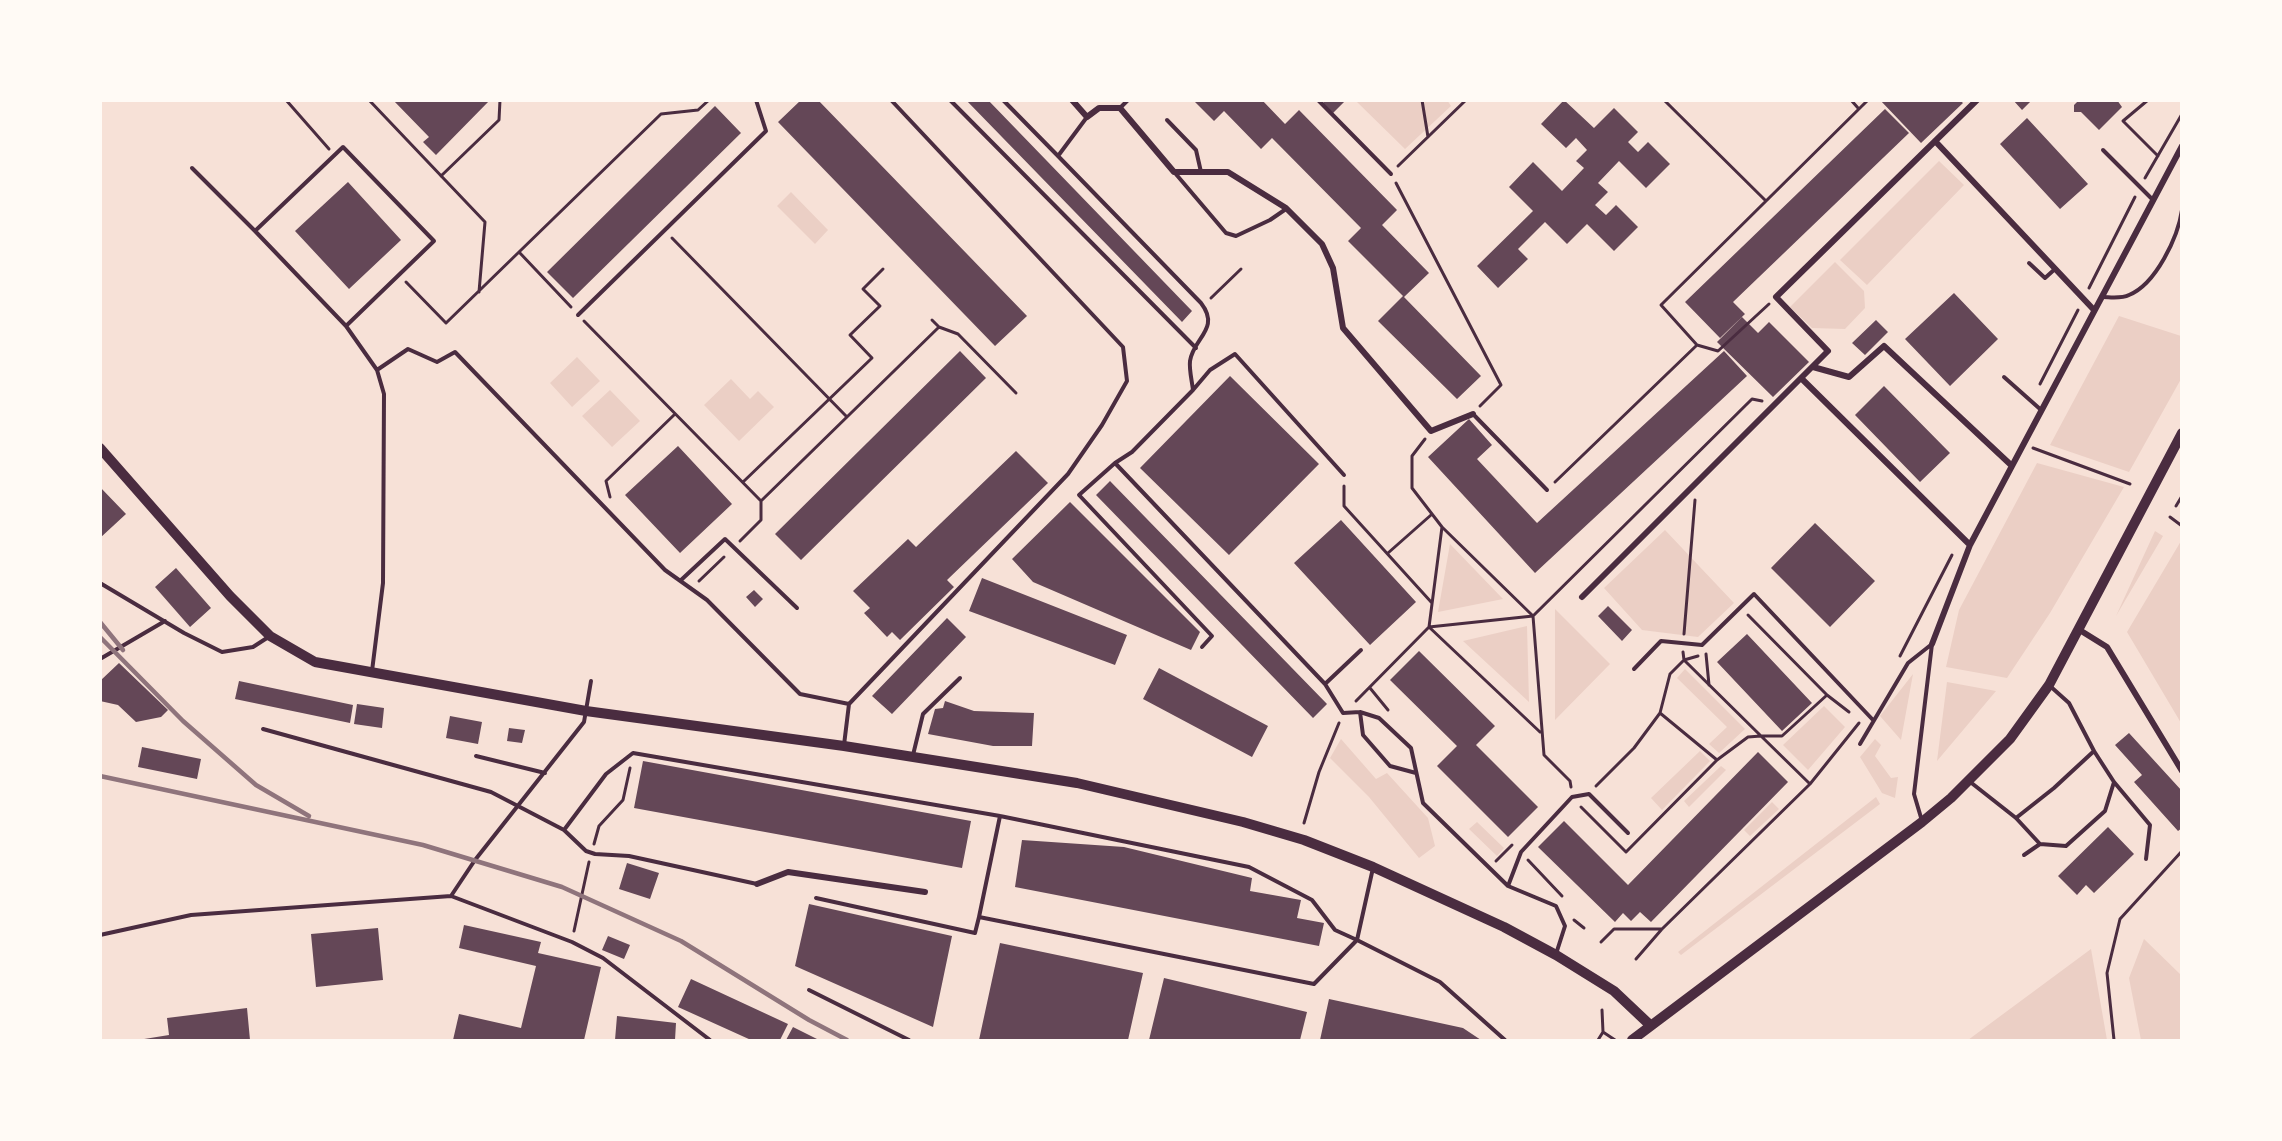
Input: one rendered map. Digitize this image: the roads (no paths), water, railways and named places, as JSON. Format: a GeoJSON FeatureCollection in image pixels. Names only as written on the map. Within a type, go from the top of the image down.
{"type":"FeatureCollection","features":[{"type":"Feature","properties":{"kind":"main road"},"geometry":{"type":"LineString","coordinates":[[1632,1041],[1650,1025],[1922,822],[2010,739],[2049,685],[2181,433]]}},
{"type":"Feature","properties":{"kind":"main road"},"geometry":{"type":"LineString","coordinates":[[100,448],[230,596],[270,636],[315,662],[586,711],[913,756],[1077,783],[1244,822],[1305,840],[1373,867],[1504,927],[1556,955],[1614,991],[1650,1025]]}},
{"type":"Feature","properties":{"kind":"street"},"geometry":{"type":"LineString","coordinates":[[1072,100],[1087,117],[1099,108],[1120,108],[1174,172],[1228,172],[1286,208],[1322,244],[1333,268],[1343,328],[1431,431],[1473,414]]}},
{"type":"Feature","properties":{"kind":"street"},"geometry":{"type":"LineString","coordinates":[[1582,597],[1828,351],[1776,297],[1977,100]]}},
{"type":"Feature","properties":{"kind":"street"},"geometry":{"type":"LineString","coordinates":[[1935,141],[2094,310]]}},
{"type":"Feature","properties":{"kind":"street"},"geometry":{"type":"LineString","coordinates":[[1932,644],[1970,545],[2181,146]]}},
{"type":"Feature","properties":{"kind":"street"},"geometry":{"type":"LineString","coordinates":[[1813,367],[1849,377],[1884,346],[2011,465]]}},
{"type":"Feature","properties":{"kind":"street"},"geometry":{"type":"LineString","coordinates":[[1801,378],[1970,545]]}},
{"type":"Feature","properties":{"kind":"street"},"geometry":{"type":"LineString","coordinates":[[2078,629],[2107,647],[2181,771]]}},
{"type":"Feature","properties":{"kind":"street"},"geometry":{"type":"LineString","coordinates":[[757,884],[788,872],[925,892]]}},
{"type":"Feature","properties":{"kind":"lane"},"geometry":{"type":"LineString","coordinates":[[578,315],[766,131],[756,100]]}},
{"type":"Feature","properties":{"kind":"lane"},"geometry":{"type":"LineString","coordinates":[[844,746],[849,704],[1068,474],[1102,425],[1127,381],[1123,346],[891,100]]}},
{"type":"Feature","properties":{"kind":"lane"},"geometry":{"type":"LineString","coordinates":[[950,100],[1196,348]]}},
{"type":"Feature","properties":{"kind":"lane"},"geometry":{"type":"LineString","coordinates":[[1003,100],[1203,306],[1209,315],[1207,329],[1190,360],[1192,390]]}},
{"type":"Feature","properties":{"kind":"lane"},"geometry":{"type":"LineString","coordinates":[[1120,108],[1128,100]]}},
{"type":"Feature","properties":{"kind":"lane"},"geometry":{"type":"LineString","coordinates":[[1318,100],[1391,174]]}},
{"type":"Feature","properties":{"kind":"lane"},"geometry":{"type":"LineString","coordinates":[[1058,156],[1087,117]]}},
{"type":"Feature","properties":{"kind":"lane"},"geometry":{"type":"LineString","coordinates":[[1167,120],[1196,150],[1201,172]]}},
{"type":"Feature","properties":{"kind":"lane"},"geometry":{"type":"LineString","coordinates":[[255,231],[343,147],[434,241],[346,326]]}},
{"type":"Feature","properties":{"kind":"lane"},"geometry":{"type":"LineString","coordinates":[[2103,150],[2153,200]]}},
{"type":"Feature","properties":{"kind":"lane"},"geometry":{"type":"LineString","coordinates":[[192,168],[346,326],[377,370],[384,394],[383,583],[372,674]]}},
{"type":"Feature","properties":{"kind":"lane"},"geometry":{"type":"LineString","coordinates":[[1174,172],[1227,233],[1236,236],[1270,220],[1286,208]]}},
{"type":"Feature","properties":{"kind":"lane"},"geometry":{"type":"LineString","coordinates":[[2101,297],[2129,295],[2144,285],[2174,241],[2181,210]]}},
{"type":"Feature","properties":{"kind":"lane"},"geometry":{"type":"LineString","coordinates":[[2029,263],[2045,278],[2055,269]]}},
{"type":"Feature","properties":{"kind":"lane"},"geometry":{"type":"LineString","coordinates":[[377,370],[408,349],[437,362],[455,352],[665,570],[707,600],[800,694],[849,704]]}},
{"type":"Feature","properties":{"kind":"lane"},"geometry":{"type":"LineString","coordinates":[[1202,647],[1212,636],[1079,495],[1115,463],[1132,452],[1210,370],[1235,354],[1344,475]]}},
{"type":"Feature","properties":{"kind":"lane"},"geometry":{"type":"LineString","coordinates":[[2004,377],[2040,409]]}},
{"type":"Feature","properties":{"kind":"lane"},"geometry":{"type":"LineString","coordinates":[[1473,414],[1547,490]]}},
{"type":"Feature","properties":{"kind":"lane"},"geometry":{"type":"LineString","coordinates":[[1115,463],[1325,684],[1343,713],[1360,712],[1379,718],[1411,748],[1423,803],[1508,886],[1556,906],[1565,926],[1556,955]]}},
{"type":"Feature","properties":{"kind":"lane"},"geometry":{"type":"LineString","coordinates":[[680,581],[724,539],[797,608]]}},
{"type":"Feature","properties":{"kind":"lane"},"geometry":{"type":"LineString","coordinates":[[100,583],[222,652],[254,647],[270,636]]}},
{"type":"Feature","properties":{"kind":"lane"},"geometry":{"type":"LineString","coordinates":[[1634,669],[1661,641],[1702,645],[1754,594],[1873,720]]}},
{"type":"Feature","properties":{"kind":"lane"},"geometry":{"type":"LineString","coordinates":[[100,659],[165,621]]}},
{"type":"Feature","properties":{"kind":"lane"},"geometry":{"type":"LineString","coordinates":[[1860,744],[1908,663],[1932,644]]}},
{"type":"Feature","properties":{"kind":"lane"},"geometry":{"type":"LineString","coordinates":[[1922,822],[1914,794],[1932,644]]}},
{"type":"Feature","properties":{"kind":"lane"},"geometry":{"type":"LineString","coordinates":[[1325,684],[1361,650]]}},
{"type":"Feature","properties":{"kind":"lane"},"geometry":{"type":"LineString","coordinates":[[913,756],[923,714],[960,678]]}},
{"type":"Feature","properties":{"kind":"lane"},"geometry":{"type":"LineString","coordinates":[[451,896],[584,722],[591,681]]}},
{"type":"Feature","properties":{"kind":"lane"},"geometry":{"type":"LineString","coordinates":[[2049,685],[2069,703],[2094,751],[2114,782],[2150,825],[2146,859]]}},
{"type":"Feature","properties":{"kind":"lane"},"geometry":{"type":"LineString","coordinates":[[1360,712],[1363,735],[1390,766],[1416,773]]}},
{"type":"Feature","properties":{"kind":"lane"},"geometry":{"type":"LineString","coordinates":[[263,729],[491,792],[564,830],[591,853],[629,856],[757,884]]}},
{"type":"Feature","properties":{"kind":"lane"},"geometry":{"type":"LineString","coordinates":[[2016,818],[2054,788],[2094,751]]}},
{"type":"Feature","properties":{"kind":"lane"},"geometry":{"type":"LineString","coordinates":[[564,830],[606,774],[633,753],[1000,816],[1249,867],[1312,900],[1335,930],[1440,982],[1505,1041]]}},
{"type":"Feature","properties":{"kind":"lane"},"geometry":{"type":"LineString","coordinates":[[476,756],[545,772]]}},
{"type":"Feature","properties":{"kind":"lane"},"geometry":{"type":"LineString","coordinates":[[1969,780],[2016,818],[2040,844]]}},
{"type":"Feature","properties":{"kind":"lane"},"geometry":{"type":"LineString","coordinates":[[2024,855],[2040,844],[2066,846],[2105,811],[2114,782]]}},
{"type":"Feature","properties":{"kind":"lane"},"geometry":{"type":"LineString","coordinates":[[1508,886],[1521,852],[1572,798],[1589,794],[1628,833]]}},
{"type":"Feature","properties":{"kind":"lane"},"geometry":{"type":"LineString","coordinates":[[816,898],[975,933],[1000,816]]}},
{"type":"Feature","properties":{"kind":"lane"},"geometry":{"type":"LineString","coordinates":[[980,917],[1314,984],[1357,940],[1373,867]]}},
{"type":"Feature","properties":{"kind":"lane"},"geometry":{"type":"LineString","coordinates":[[100,936],[191,915],[451,896],[572,942],[603,958],[710,1041]]}},
{"type":"Feature","properties":{"kind":"lane"},"geometry":{"type":"LineString","coordinates":[[809,990],[909,1041]]}},
{"type":"Feature","properties":{"kind":"railway"},"geometry":{"type":"LineString","coordinates":[[100,622],[123,650]]}},
{"type":"Feature","properties":{"kind":"railway"},"geometry":{"type":"LineString","coordinates":[[100,637],[183,721],[256,785],[309,816]]}},
{"type":"Feature","properties":{"kind":"railway"},"geometry":{"type":"LineString","coordinates":[[100,776],[423,845],[562,887],[681,941],[809,1020],[847,1040]]}}]}
